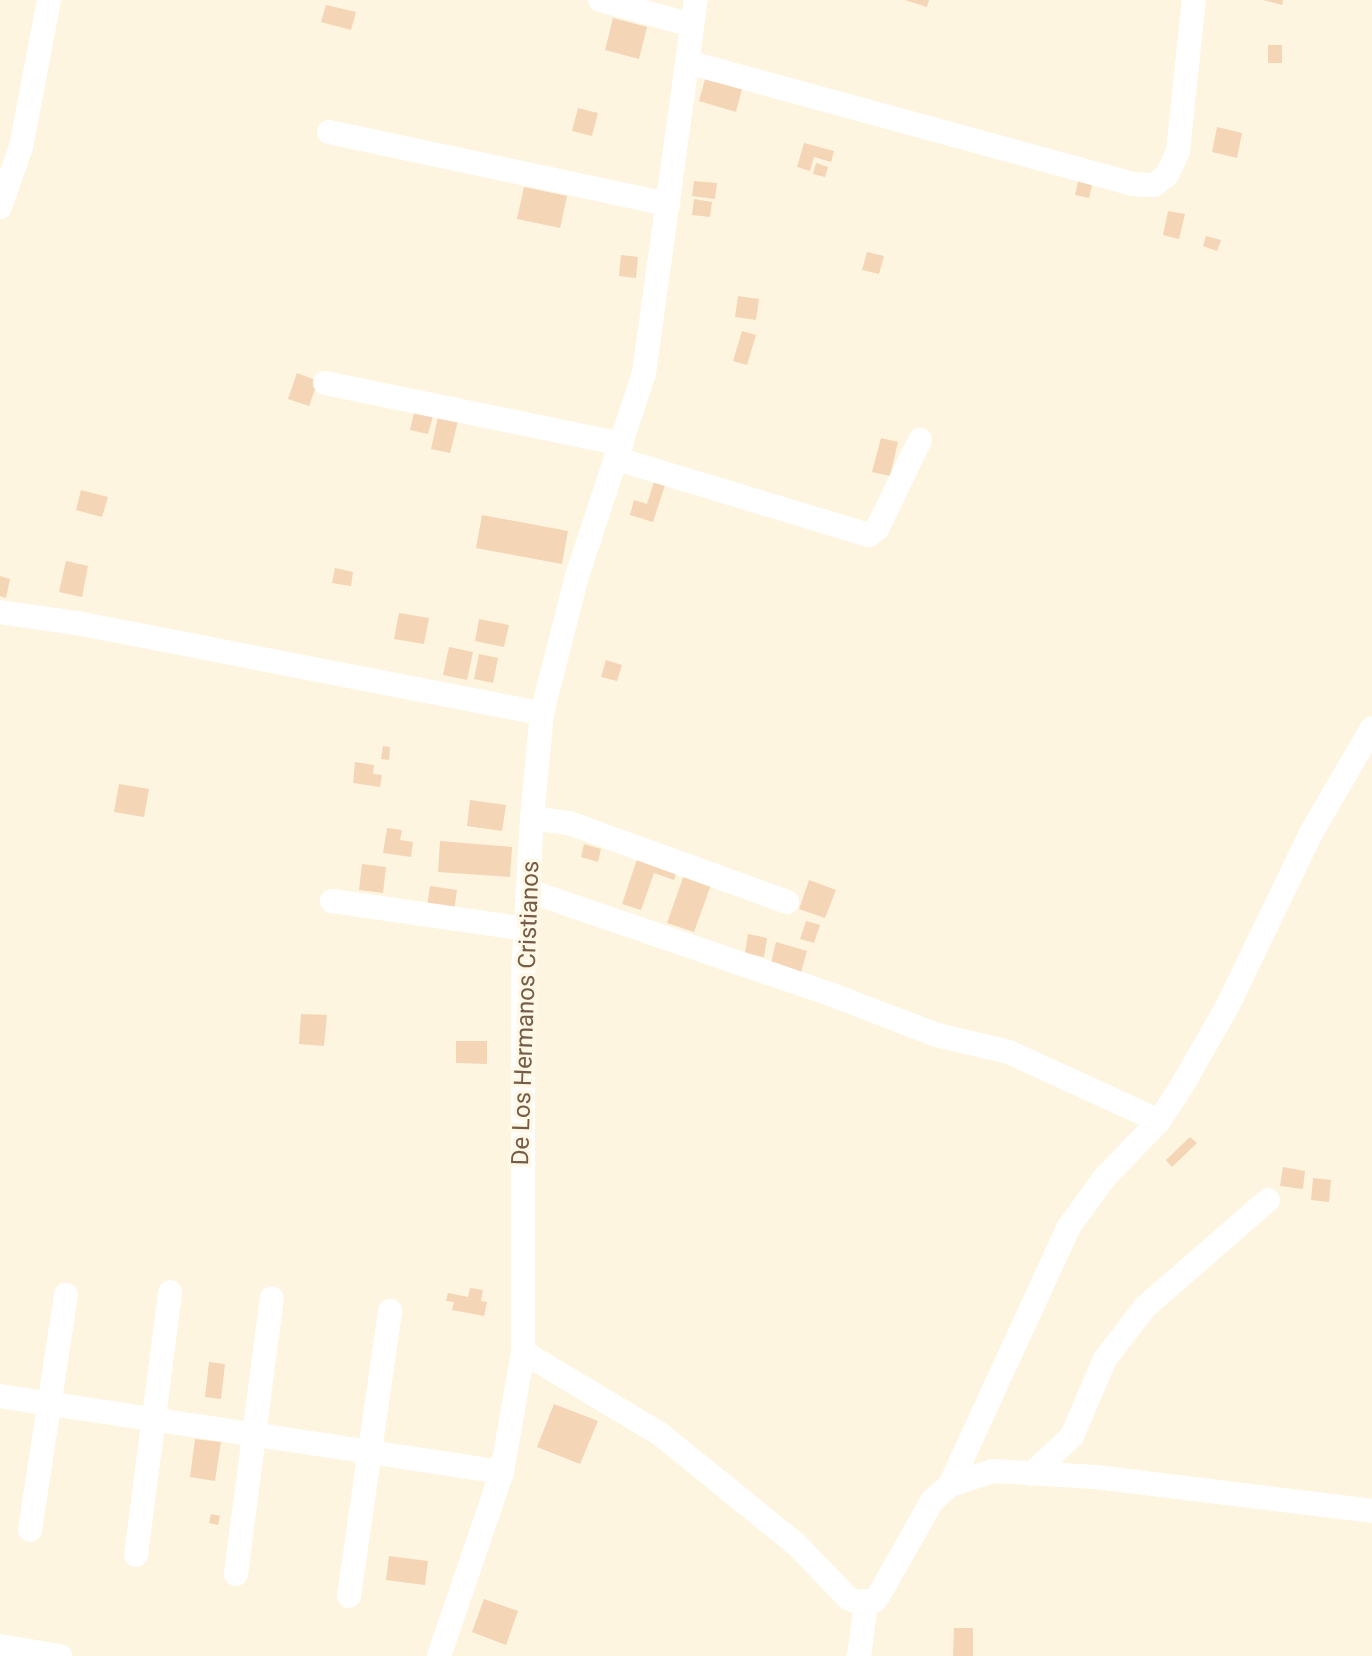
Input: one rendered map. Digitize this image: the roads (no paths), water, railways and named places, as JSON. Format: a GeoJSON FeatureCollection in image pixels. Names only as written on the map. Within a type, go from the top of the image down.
{"type":"FeatureCollection","features":[{"type":"Feature","properties":{"kind":"street"},"geometry":{"type":"LineString","coordinates":[[0,207],[21,147],[49,0]]}},
{"type":"Feature","properties":{"kind":"street"},"geometry":{"type":"LineString","coordinates":[[600,0],[692,25]]}},
{"type":"Feature","properties":{"kind":"street","name":"De Los Hermanos Cristianos"},"geometry":{"type":"LineString","coordinates":[[439,1656],[502,1472],[523,1352],[520,1269],[526,929],[542,713],[577,576],[644,373],[696,0]]}},
{"type":"Feature","properties":{"kind":"street"},"geometry":{"type":"LineString","coordinates":[[687,62],[1132,184],[1154,185],[1167,175],[1178,151],[1194,0]]}},
{"type":"Feature","properties":{"kind":"street"},"geometry":{"type":"LineString","coordinates":[[329,132],[668,204]]}},
{"type":"Feature","properties":{"kind":"street"},"geometry":{"type":"LineString","coordinates":[[325,383],[619,451],[869,535],[877,529],[920,440]]}},
{"type":"Feature","properties":{"kind":"street"},"geometry":{"type":"LineString","coordinates":[[0,612],[82,624],[542,713]]}},
{"type":"Feature","properties":{"kind":"street"},"geometry":{"type":"LineString","coordinates":[[950,1485],[1068,1228],[1105,1177],[1159,1121],[1206,1047],[1311,833],[1372,728]]}},
{"type":"Feature","properties":{"kind":"street"},"geometry":{"type":"LineString","coordinates":[[532,818],[569,823],[787,902]]}},
{"type":"Feature","properties":{"kind":"street"},"geometry":{"type":"LineString","coordinates":[[529,891],[882,1012],[937,1035],[1009,1052],[1159,1121]]}},
{"type":"Feature","properties":{"kind":"street"},"geometry":{"type":"LineString","coordinates":[[332,901],[526,929]]}},
{"type":"Feature","properties":{"kind":"street"},"geometry":{"type":"LineString","coordinates":[[1032,1474],[1072,1436],[1105,1359],[1145,1307],[1268,1200]]}},
{"type":"Feature","properties":{"kind":"street"},"geometry":{"type":"LineString","coordinates":[[136,1555],[170,1292]]}},
{"type":"Feature","properties":{"kind":"street"},"geometry":{"type":"LineString","coordinates":[[30,1530],[66,1295]]}},
{"type":"Feature","properties":{"kind":"street"},"geometry":{"type":"LineString","coordinates":[[236,1574],[272,1298]]}},
{"type":"Feature","properties":{"kind":"street"},"geometry":{"type":"LineString","coordinates":[[349,1596],[390,1311]]}},
{"type":"Feature","properties":{"kind":"street"},"geometry":{"type":"LineString","coordinates":[[523,1352],[660,1434],[796,1544],[848,1598],[866,1603]]}},
{"type":"Feature","properties":{"kind":"street"},"geometry":{"type":"LineString","coordinates":[[0,1396],[502,1472]]}},
{"type":"Feature","properties":{"kind":"street"},"geometry":{"type":"LineString","coordinates":[[859,1656],[866,1603],[880,1593],[932,1501],[950,1485],[993,1471],[1096,1477],[1372,1511]]}},
{"type":"Feature","properties":{"kind":"street"},"geometry":{"type":"LineString","coordinates":[[0,1646],[60,1656]]}}]}
